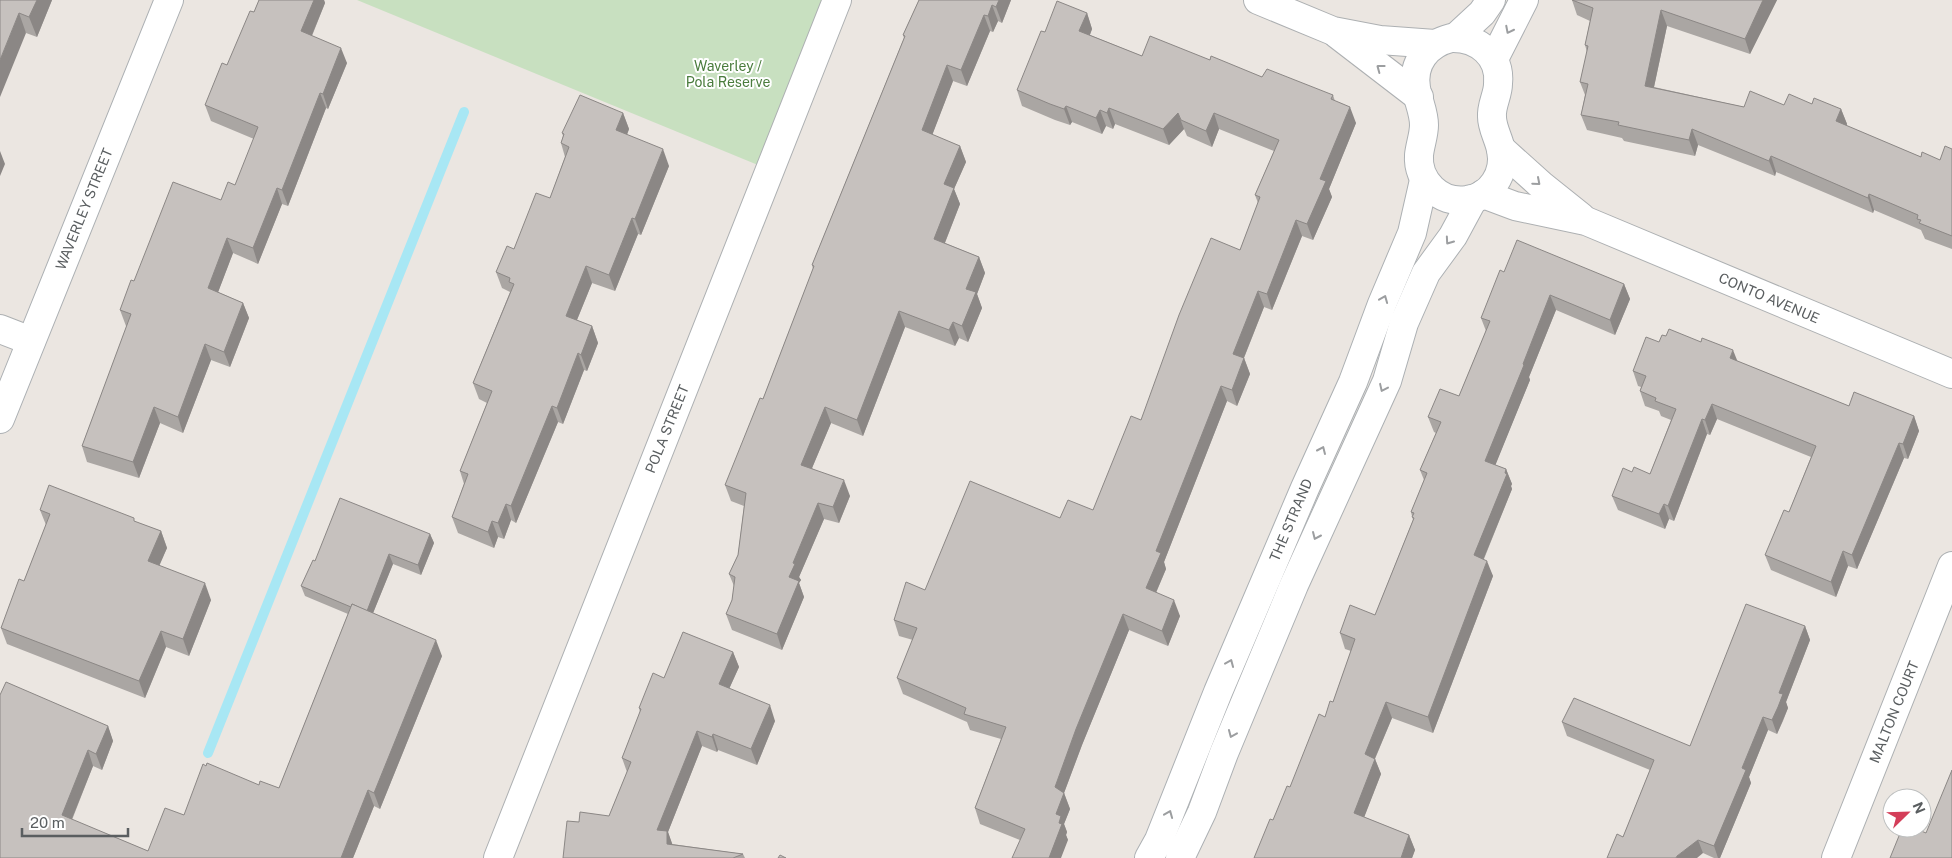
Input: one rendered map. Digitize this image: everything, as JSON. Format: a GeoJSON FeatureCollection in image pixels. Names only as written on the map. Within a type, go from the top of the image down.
{"type":"FeatureCollection","features":[{"type":"Feature","properties":{"kind":"street","name":"WAVERLEY STREET"},"geometry":{"type":"LineString","coordinates":[[0,418],[169,0]]}},
{"type":"Feature","properties":{"kind":"street","name":"POLA STREET"},"geometry":{"type":"LineString","coordinates":[[498,858],[837,0]]}},
{"type":"Feature","properties":{"kind":"street"},"geometry":{"type":"LineString","coordinates":[[1258,0],[1333,31],[1380,40],[1445,41],[1468,39],[1476,42],[1489,53],[1497,67],[1498,85],[1492,118],[1501,149]]}},
{"type":"Feature","properties":{"kind":"street"},"geometry":{"type":"LineString","coordinates":[[1478,196],[1459,201],[1442,197],[1429,187],[1424,180],[1419,163],[1424,127],[1416,88],[1416,71],[1423,55],[1482,13],[1491,0]]}},
{"type":"Feature","properties":{"kind":"street"},"geometry":{"type":"LineString","coordinates":[[1494,60],[1524,0]]}},
{"type":"Feature","properties":{"kind":"street"},"geometry":{"type":"LineString","coordinates":[[1333,31],[1419,97]]}},
{"type":"Feature","properties":{"kind":"street","name":"THE STRAND"},"geometry":{"type":"LineString","coordinates":[[1180,858],[1202,812],[1224,753],[1294,585],[1386,380],[1404,323],[1426,274],[1478,196],[1496,182],[1502,166],[1501,149]]}},
{"type":"Feature","properties":{"kind":"street","name":"CONTO AVENUE"},"geometry":{"type":"LineString","coordinates":[[1501,149],[1541,185],[1586,221]]}},
{"type":"Feature","properties":{"kind":"street","name":"THE STRAND"},"geometry":{"type":"LineString","coordinates":[[1149,858],[1159,840],[1218,692],[1305,488],[1353,382],[1382,304],[1412,233],[1424,180]]}},
{"type":"Feature","properties":{"kind":"street","name":"CONTO AVENUE"},"geometry":{"type":"LineString","coordinates":[[1478,196],[1586,221],[1952,374]]}},
{"type":"Feature","properties":{"kind":"street"},"geometry":{"type":"LineString","coordinates":[[0,329],[31,341]]}},
{"type":"Feature","properties":{"kind":"street","name":"MALTON COURT"},"geometry":{"type":"LineString","coordinates":[[1836,858],[1952,566]]}},
{"type":"Feature","properties":{"kind":"green space","name":"Waverley / Pola Reserve"},"geometry":{"type":"Polygon","coordinates":[[[357,0],[837,0],[770,170],[357,0]]]}},
{"type":"Feature","properties":{"kind":"building"},"geometry":{"type":"Polygon","coordinates":[[[0,0],[37,0],[29,17],[19,13],[0,60],[0,0]]]}},
{"type":"Feature","properties":{"kind":"building"},"geometry":{"type":"Polygon","coordinates":[[[259,0],[314,0],[301,31],[341,48],[323,94],[320,93],[282,190],[277,188],[253,248],[227,238],[208,288],[243,303],[224,352],[205,344],[178,417],[154,407],[133,462],[82,446],[131,314],[120,310],[131,280],[134,281],[173,182],[221,200],[228,182],[235,185],[258,127],[205,105],[222,63],[227,65],[250,11],[254,12],[259,0]]]}},
{"type":"Feature","properties":{"kind":"building"},"geometry":{"type":"Polygon","coordinates":[[[919,0],[999,0],[996,7],[992,5],[988,16],[984,15],[961,70],[947,65],[922,130],[960,146],[944,184],[954,188],[934,239],[979,257],[966,289],[976,292],[962,326],[953,322],[949,330],[899,311],[857,420],[825,407],[801,465],[844,480],[833,507],[818,503],[793,563],[795,564],[789,577],[799,581],[777,634],[726,614],[732,600],[735,577],[729,574],[738,555],[746,493],[725,485],[760,398],[763,399],[814,266],[812,265],[905,36],[903,35],[919,0]]]}},
{"type":"Feature","properties":{"kind":"building"},"geometry":{"type":"Polygon","coordinates":[[[1572,0],[1763,0],[1745,39],[1661,10],[1645,86],[1744,107],[1750,91],[1784,105],[1789,94],[1812,104],[1814,98],[1841,109],[1836,121],[1921,157],[1922,152],[1940,160],[1945,146],[1952,149],[1952,236],[1919,223],[1921,220],[1917,219],[1918,215],[1869,194],[1868,198],[1771,156],[1769,161],[1692,129],[1689,140],[1618,125],[1619,122],[1581,115],[1588,84],[1580,82],[1588,46],[1585,45],[1593,8],[1572,0]]]}},
{"type":"Feature","properties":{"kind":"building"},"geometry":{"type":"Polygon","coordinates":[[[1057,1],[1087,13],[1079,31],[1142,56],[1150,36],[1210,60],[1211,56],[1262,77],[1267,69],[1333,95],[1331,99],[1350,107],[1320,179],[1326,181],[1307,224],[1296,220],[1267,294],[1258,291],[1233,354],[1244,358],[1232,390],[1221,386],[1156,551],[1161,553],[1146,588],[1174,600],[1162,631],[1123,614],[1076,729],[1055,787],[1064,793],[1056,814],[1061,816],[1059,823],[1062,824],[1049,858],[1012,858],[1025,829],[975,808],[1006,727],[964,714],[966,708],[897,678],[917,628],[894,620],[906,582],[925,590],[970,481],[1060,518],[1068,500],[1093,510],[1131,416],[1141,420],[1179,315],[1211,238],[1240,250],[1260,197],[1255,195],[1279,140],[1214,113],[1206,131],[1181,120],[1178,113],[1163,129],[1109,108],[1107,113],[1100,110],[1096,118],[1066,106],[1064,109],[1017,90],[1041,31],[1045,32],[1057,1]]]}},
{"type":"Feature","properties":{"kind":"building"},"geometry":{"type":"Polygon","coordinates":[[[580,95],[623,113],[616,130],[663,149],[635,219],[632,218],[609,275],[586,266],[566,316],[592,326],[581,355],[578,353],[557,408],[552,406],[511,506],[506,504],[498,523],[492,521],[488,532],[452,517],[468,474],[460,471],[492,391],[473,383],[514,284],[509,282],[510,278],[496,272],[507,246],[514,249],[536,193],[550,198],[569,147],[561,143],[564,134],[562,133],[580,95]]]}},
{"type":"Feature","properties":{"kind":"building"},"geometry":{"type":"Polygon","coordinates":[[[1517,240],[1624,284],[1610,320],[1550,295],[1485,461],[1506,469],[1505,473],[1507,474],[1474,555],[1487,561],[1428,717],[1386,702],[1365,754],[1375,759],[1354,813],[1409,835],[1401,858],[1254,858],[1270,819],[1273,820],[1287,786],[1290,787],[1319,714],[1325,717],[1330,701],[1333,702],[1355,639],[1340,633],[1350,605],[1375,615],[1414,518],[1412,517],[1414,513],[1411,512],[1427,473],[1420,470],[1441,422],[1428,417],[1440,389],[1459,396],[1490,321],[1481,318],[1500,270],[1504,272],[1517,240]]]}},
{"type":"Feature","properties":{"kind":"building"},"geometry":{"type":"Polygon","coordinates":[[[1669,329],[1701,342],[1702,338],[1733,350],[1730,358],[1849,406],[1854,392],[1914,416],[1903,444],[1899,443],[1852,555],[1843,551],[1831,582],[1765,555],[1784,510],[1789,512],[1816,446],[1712,404],[1705,420],[1702,419],[1668,506],[1664,504],[1659,514],[1612,496],[1623,468],[1632,472],[1634,467],[1650,474],[1676,409],[1655,401],[1656,398],[1640,391],[1646,376],[1633,371],[1646,337],[1659,342],[1662,335],[1666,336],[1669,329]]]}},
{"type":"Feature","properties":{"kind":"building"},"geometry":{"type":"Polygon","coordinates":[[[49,485],[134,518],[134,521],[161,531],[148,561],[205,583],[183,639],[161,631],[139,681],[1,628],[19,579],[24,581],[50,514],[40,510],[49,485]]]}},
{"type":"Feature","properties":{"kind":"building"},"geometry":{"type":"Polygon","coordinates":[[[340,498],[430,534],[418,565],[389,554],[367,611],[352,604],[351,607],[301,586],[313,560],[315,561],[340,498]]]}},
{"type":"Feature","properties":{"kind":"building"},"geometry":{"type":"Polygon","coordinates":[[[352,604],[436,640],[374,793],[368,790],[341,858],[0,858],[0,695],[6,682],[108,726],[96,754],[88,750],[62,815],[148,851],[165,808],[184,815],[203,764],[206,766],[207,763],[259,785],[260,781],[279,788],[352,604]]]}},
{"type":"Feature","properties":{"kind":"building"},"geometry":{"type":"Polygon","coordinates":[[[1746,604],[1805,626],[1779,693],[1783,694],[1778,707],[1772,720],[1763,717],[1742,768],[1746,770],[1714,846],[1698,840],[1676,858],[1607,858],[1617,834],[1623,837],[1654,760],[1562,722],[1574,698],[1690,746],[1746,604]]]}},
{"type":"Feature","properties":{"kind":"building"},"geometry":{"type":"Polygon","coordinates":[[[683,632],[733,652],[719,684],[770,705],[751,749],[713,734],[712,737],[697,731],[657,830],[667,831],[667,844],[743,854],[733,858],[563,858],[567,821],[579,822],[580,812],[609,816],[631,762],[622,758],[653,673],[664,678],[683,632]]]}},
{"type":"Feature","properties":{"kind":"building"},"geometry":{"type":"Polygon","coordinates":[[[1952,770],[1952,858],[1890,858],[1898,838],[1932,838],[1932,818],[1952,770]]]}},
{"type":"Feature","properties":{"kind":"waterway"},"geometry":{"type":"LineString","coordinates":[[208,753],[464,112]]}}]}
